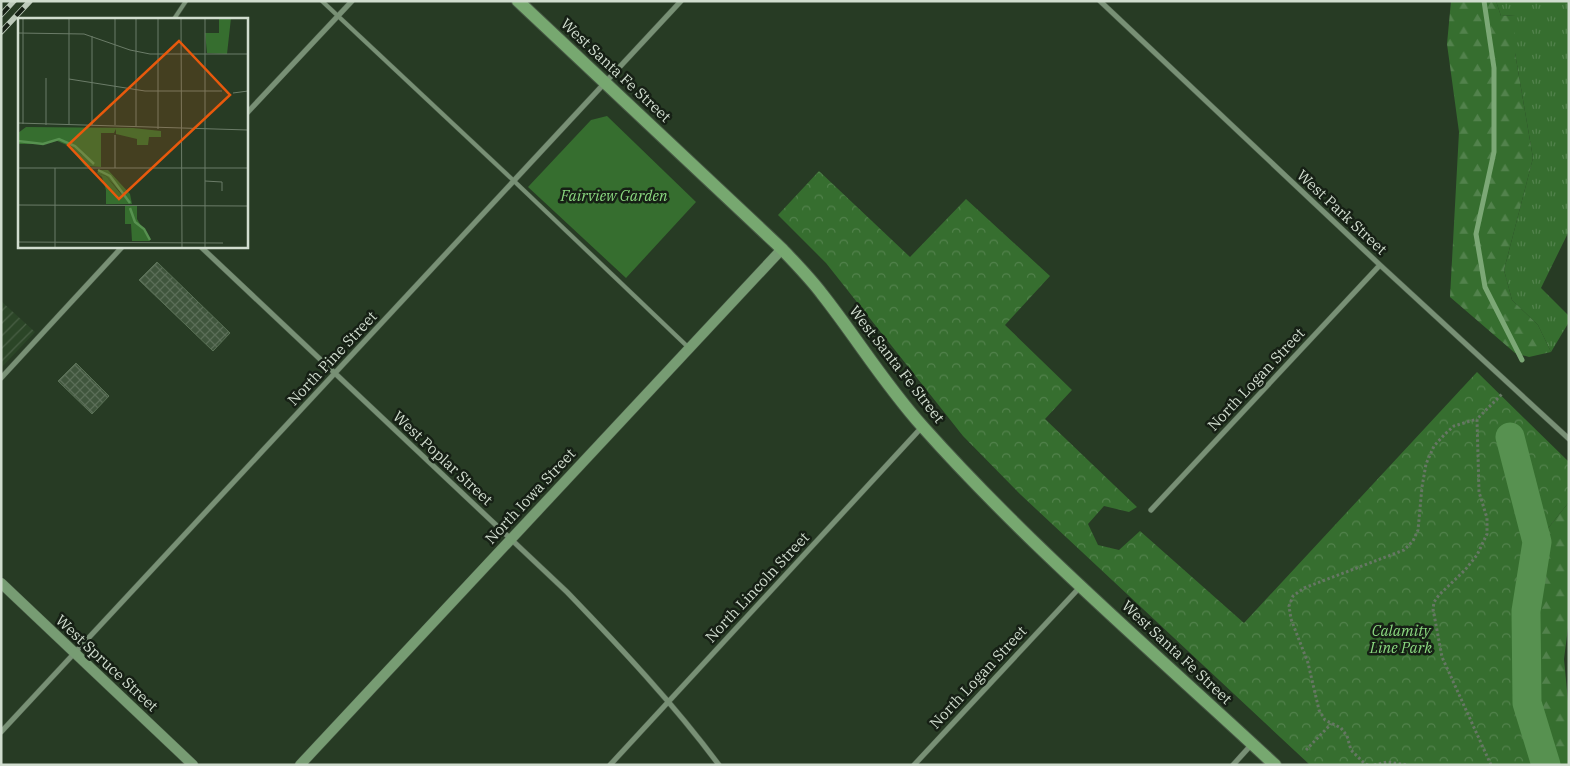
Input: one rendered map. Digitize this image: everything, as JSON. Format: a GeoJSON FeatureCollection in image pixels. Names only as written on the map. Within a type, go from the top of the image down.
{"type":"FeatureCollection","features":[{"type":"Feature","properties":{"kind":"main road","name":"West Santa Fe Street"},"geometry":{"type":"LineString","coordinates":[[518,1],[782,248],[821,293],[898,398],[994,502],[1275,765]]}},
{"type":"Feature","properties":{"kind":"street"},"geometry":{"type":"LineString","coordinates":[[248,112],[352,1]]}},
{"type":"Feature","properties":{"kind":"street","name":"North Pine Street"},"geometry":{"type":"LineString","coordinates":[[1,732],[681,1]]}},
{"type":"Feature","properties":{"kind":"street","name":"West Park Street"},"geometry":{"type":"LineString","coordinates":[[1100,1],[1380,265],[1569,439]]}},
{"type":"Feature","properties":{"kind":"street"},"geometry":{"type":"LineString","coordinates":[[1,378],[121,248]]}},
{"type":"Feature","properties":{"kind":"street","name":"West Poplar Street"},"geometry":{"type":"LineString","coordinates":[[202,248],[567,592],[609,635],[668,702],[719,765]]}},
{"type":"Feature","properties":{"kind":"street","name":"North Iowa Street"},"geometry":{"type":"LineString","coordinates":[[300,765],[782,248]]}},
{"type":"Feature","properties":{"kind":"street","name":"North Logan Street"},"geometry":{"type":"LineString","coordinates":[[1151,510],[1380,265]]}},
{"type":"Feature","properties":{"kind":"street","name":"North Lincoln Street"},"geometry":{"type":"LineString","coordinates":[[610,765],[923,427]]}},
{"type":"Feature","properties":{"kind":"street","name":"West Spruce Street"},"geometry":{"type":"LineString","coordinates":[[1,584],[193,765]]}},
{"type":"Feature","properties":{"kind":"street","name":"North Logan Street"},"geometry":{"type":"LineString","coordinates":[[914,765],[1081,585]]}},
{"type":"Feature","properties":{"kind":"street"},"geometry":{"type":"LineString","coordinates":[[1232,765],[1252,743]]}},
{"type":"Feature","properties":{"kind":"lane"},"geometry":{"type":"LineString","coordinates":[[175,18],[186,1]]}},
{"type":"Feature","properties":{"kind":"lane"},"geometry":{"type":"LineString","coordinates":[[322,1],[514,180],[689,348]]}},
{"type":"Feature","properties":{"kind":"path"},"geometry":{"type":"LineString","coordinates":[[1368,765],[1351,750],[1347,736],[1341,728],[1325,720],[1319,710],[1308,663],[1291,619],[1289,606],[1293,596],[1304,588],[1404,550],[1413,541],[1418,530],[1426,464],[1434,446],[1454,426],[1477,419],[1502,394]]}},
{"type":"Feature","properties":{"kind":"path"},"geometry":{"type":"LineString","coordinates":[[1477,419],[1479,492],[1487,518],[1487,534],[1477,555],[1465,570],[1439,595],[1434,602],[1433,609],[1442,658],[1491,765]]}},
{"type":"Feature","properties":{"kind":"path"},"geometry":{"type":"LineString","coordinates":[[1306,750],[1331,724]]}},
{"type":"Feature","properties":{"kind":"path"},"geometry":{"type":"LineString","coordinates":[[1374,765],[1388,762],[1408,765]]}},
{"type":"Feature","properties":{"kind":"shaded area"},"geometry":{"type":"Polygon","coordinates":[[[1,301],[35,332],[1,368],[1,301]]]}},
{"type":"Feature","properties":{"kind":"green space"},"geometry":{"type":"Polygon","coordinates":[[[1451,1],[1496,1],[1501,16],[1515,15],[1515,53],[1533,158],[1504,270],[1512,300],[1538,325],[1551,352],[1529,357],[1515,353],[1450,297],[1459,132],[1447,44],[1451,1]]]}},
{"type":"Feature","properties":{"kind":"green space"},"geometry":{"type":"Polygon","coordinates":[[[1496,1],[1569,1],[1569,231],[1541,288],[1569,316],[1569,322],[1551,352],[1538,325],[1512,300],[1504,270],[1533,158],[1515,53],[1515,15],[1501,16],[1496,1]]]}},
{"type":"Feature","properties":{"kind":"green space","name":"Fairview Garden"},"geometry":{"type":"Polygon","coordinates":[[[607,116],[696,202],[626,278],[528,187],[591,120],[607,116]]]}},
{"type":"Feature","properties":{"kind":"green space","name":"Calamity Line Park"},"geometry":{"type":"Polygon","coordinates":[[[819,171],[910,257],[966,199],[1050,276],[1005,325],[1072,390],[1045,419],[1137,507],[1129,512],[1104,506],[1088,524],[1098,545],[1119,550],[1140,531],[1244,623],[1477,372],[1569,462],[1569,502],[1537,542],[1526,611],[1527,703],[1546,765],[1310,765],[1021,495],[963,436],[826,263],[778,215],[819,171]]]}},
{"type":"Feature","properties":{"kind":"green space"},"geometry":{"type":"Polygon","coordinates":[[[1569,502],[1569,620],[1564,659],[1569,712],[1569,765],[1546,765],[1527,703],[1526,611],[1537,542],[1569,502]]]}},
{"type":"Feature","properties":{"kind":"building"},"geometry":{"type":"Polygon","coordinates":[[[157,262],[230,333],[213,351],[139,280],[157,262]]]}},
{"type":"Feature","properties":{"kind":"building"},"geometry":{"type":"Polygon","coordinates":[[[76,363],[109,396],[92,414],[58,381],[76,363]]]}},
{"type":"Feature","properties":{"kind":"waterway"},"geometry":{"type":"LineString","coordinates":[[1484,1],[1494,68],[1494,152],[1476,234],[1485,287],[1522,360]]}},
{"type":"Feature","properties":{"kind":"waterway"},"geometry":{"type":"LineString","coordinates":[[1510,437],[1537,542],[1526,611],[1527,703],[1546,765]]}},
{"type":"Feature","properties":{"kind":"railway"},"geometry":{"type":"LineString","coordinates":[[1,15],[14,1]]}},
{"type":"Feature","properties":{"kind":"railway"},"geometry":{"type":"LineString","coordinates":[[1,32],[30,1]]}}]}
